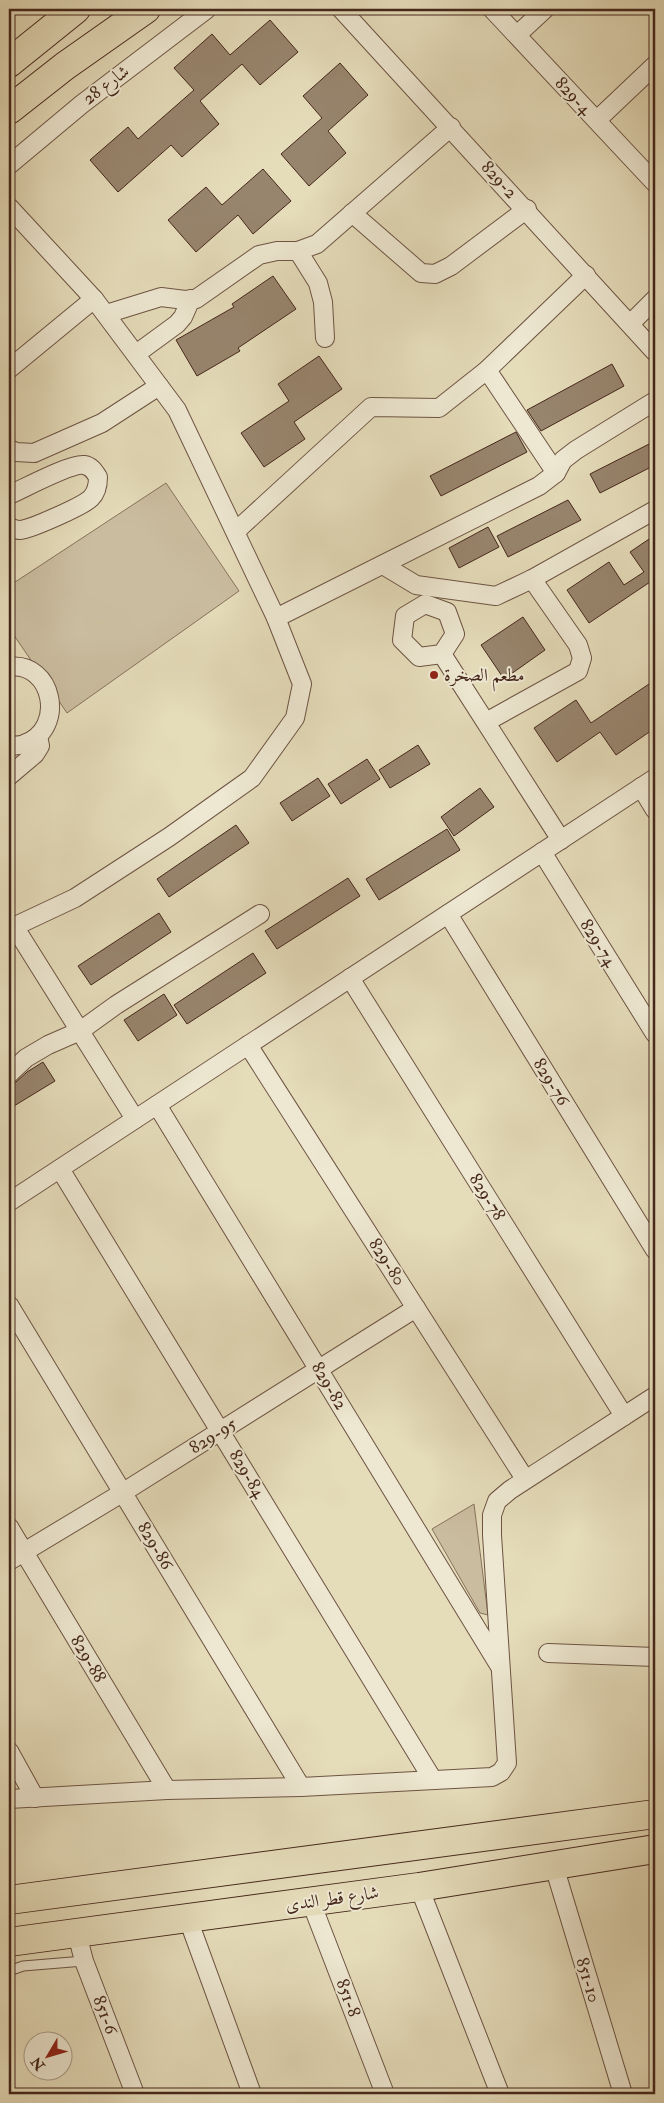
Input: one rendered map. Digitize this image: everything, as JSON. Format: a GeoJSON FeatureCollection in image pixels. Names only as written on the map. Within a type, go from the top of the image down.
{"type":"FeatureCollection","features":[{"type":"Feature","properties":{"kind":"main road"},"geometry":{"type":"LineString","coordinates":[[9,63],[76,9]]}},
{"type":"Feature","properties":{"kind":"main road"},"geometry":{"type":"LineString","coordinates":[[9,110],[65,66],[146,9]]}},
{"type":"Feature","properties":{"kind":"main road"},"geometry":{"type":"LineString","coordinates":[[9,1900],[655,1814]]}},
{"type":"Feature","properties":{"kind":"main road"},"geometry":{"type":"LineString","coordinates":[[527,1831],[522,1836],[522,1859],[543,1867]]}},
{"type":"Feature","properties":{"kind":"main road"},"geometry":{"type":"LineString","coordinates":[[473,1838],[484,1851],[485,1858],[481,1874],[475,1878]]}},
{"type":"Feature","properties":{"kind":"main road","name":"شارع قطر الندى"},"geometry":{"type":"LineString","coordinates":[[9,1942],[419,1888],[655,1850]]}},
{"type":"Feature","properties":{"kind":"street","name":"شارع 28"},"geometry":{"type":"LineString","coordinates":[[9,165],[82,104],[206,9]]}},
{"type":"Feature","properties":{"kind":"street","name":"829-2"},"geometry":{"type":"LineString","coordinates":[[341,9],[631,323],[655,352]]}},
{"type":"Feature","properties":{"kind":"street","name":"829-4"},"geometry":{"type":"LineString","coordinates":[[492,9],[655,183]]}},
{"type":"Feature","properties":{"kind":"street"},"geometry":{"type":"LineString","coordinates":[[517,35],[545,9]]}},
{"type":"Feature","properties":{"kind":"street"},"geometry":{"type":"LineString","coordinates":[[596,120],[655,65]]}},
{"type":"Feature","properties":{"kind":"street"},"geometry":{"type":"LineString","coordinates":[[106,314],[161,297],[196,299],[259,255],[277,251],[298,251],[317,244],[451,127]]}},
{"type":"Feature","properties":{"kind":"street"},"geometry":{"type":"LineString","coordinates":[[9,207],[94,299],[177,410],[276,618],[302,684],[295,718],[252,778],[169,837],[75,898],[11,927],[135,1119]]}},
{"type":"Feature","properties":{"kind":"street"},"geometry":{"type":"LineString","coordinates":[[352,213],[421,273],[435,274],[451,266],[527,210]]}},
{"type":"Feature","properties":{"kind":"street"},"geometry":{"type":"LineString","coordinates":[[298,251],[318,283],[323,302],[325,338]]}},
{"type":"Feature","properties":{"kind":"street"},"geometry":{"type":"LineString","coordinates":[[236,531],[371,407],[440,408],[487,370],[586,274]]}},
{"type":"Feature","properties":{"kind":"street"},"geometry":{"type":"LineString","coordinates":[[9,369],[94,299]]}},
{"type":"Feature","properties":{"kind":"street"},"geometry":{"type":"LineString","coordinates":[[631,323],[655,299]]}},
{"type":"Feature","properties":{"kind":"street"},"geometry":{"type":"LineString","coordinates":[[136,354],[177,324],[183,317],[191,300]]}},
{"type":"Feature","properties":{"kind":"street"},"geometry":{"type":"LineString","coordinates":[[487,370],[556,473]]}},
{"type":"Feature","properties":{"kind":"street"},"geometry":{"type":"LineString","coordinates":[[9,449],[16,452],[34,453],[102,422],[159,386]]}},
{"type":"Feature","properties":{"kind":"street"},"geometry":{"type":"LineString","coordinates":[[276,618],[539,486],[556,473],[563,460],[576,450],[655,400]]}},
{"type":"Feature","properties":{"kind":"street"},"geometry":{"type":"LineString","coordinates":[[9,495],[71,467],[83,464],[91,467],[98,477],[98,488],[92,497],[84,503],[30,527],[19,530],[9,527]]}},
{"type":"Feature","properties":{"kind":"street"},"geometry":{"type":"LineString","coordinates":[[383,564],[416,585],[496,596],[532,579],[655,510]]}},
{"type":"Feature","properties":{"kind":"street"},"geometry":{"type":"LineString","coordinates":[[486,722],[578,671],[582,658],[578,645],[532,579]]}},
{"type":"Feature","properties":{"kind":"street"},"geometry":{"type":"LineString","coordinates":[[442,654],[561,840]]}},
{"type":"Feature","properties":{"kind":"street"},"geometry":{"type":"LineString","coordinates":[[9,667],[28,670],[40,679],[49,692],[51,708],[47,724],[38,736],[24,744],[9,746]]}},
{"type":"Feature","properties":{"kind":"street"},"geometry":{"type":"LineString","coordinates":[[9,776],[35,754],[40,746],[38,736]]}},
{"type":"Feature","properties":{"kind":"street"},"geometry":{"type":"LineString","coordinates":[[9,1202],[648,783],[655,810]]}},
{"type":"Feature","properties":{"kind":"street","name":"829-74"},"geometry":{"type":"LineString","coordinates":[[542,852],[655,1034]]}},
{"type":"Feature","properties":{"kind":"street"},"geometry":{"type":"LineString","coordinates":[[9,1074],[26,1058],[80,1032],[116,1005],[260,914]]}},
{"type":"Feature","properties":{"kind":"street","name":"829-76"},"geometry":{"type":"LineString","coordinates":[[448,914],[655,1250]]}},
{"type":"Feature","properties":{"kind":"street","name":"829-78"},"geometry":{"type":"LineString","coordinates":[[350,978],[624,1416]]}},
{"type":"Feature","properties":{"kind":"street","name":"829-80"},"geometry":{"type":"LineString","coordinates":[[248,1045],[525,1479]]}},
{"type":"Feature","properties":{"kind":"street","name":"829-82"},"geometry":{"type":"LineString","coordinates":[[157,1105],[501,1668]]}},
{"type":"Feature","properties":{"kind":"street","name":"829-84"},"geometry":{"type":"LineString","coordinates":[[60,1168],[433,1780]]}},
{"type":"Feature","properties":{"kind":"street","name":"829-86"},"geometry":{"type":"LineString","coordinates":[[9,1305],[301,1787]]}},
{"type":"Feature","properties":{"kind":"street","name":"829-95"},"geometry":{"type":"LineString","coordinates":[[16,1556],[221,1432],[416,1308]]}},
{"type":"Feature","properties":{"kind":"street"},"geometry":{"type":"LineString","coordinates":[[9,1799],[168,1790],[301,1787],[492,1777],[501,1772],[507,1763],[492,1515],[497,1501],[525,1479],[655,1396]]}},
{"type":"Feature","properties":{"kind":"street","name":"829-88"},"geometry":{"type":"LineString","coordinates":[[9,1527],[16,1556],[168,1790]]}},
{"type":"Feature","properties":{"kind":"street"},"geometry":{"type":"LineString","coordinates":[[548,1653],[655,1657]]}},
{"type":"Feature","properties":{"kind":"street"},"geometry":{"type":"LineString","coordinates":[[9,1751],[35,1798]]}},
{"type":"Feature","properties":{"kind":"street","name":"851-10"},"geometry":{"type":"LineString","coordinates":[[543,1867],[623,2094]]}},
{"type":"Feature","properties":{"kind":"street"},"geometry":{"type":"LineString","coordinates":[[419,1888],[500,2094]]}},
{"type":"Feature","properties":{"kind":"street","name":"851-8"},"geometry":{"type":"LineString","coordinates":[[311,1902],[385,2094]]}},
{"type":"Feature","properties":{"kind":"street"},"geometry":{"type":"LineString","coordinates":[[188,1919],[252,2094]]}},
{"type":"Feature","properties":{"kind":"street","name":"851-6"},"geometry":{"type":"LineString","coordinates":[[77,1934],[84,1962],[135,2094]]}},
{"type":"Feature","properties":{"kind":"lane"},"geometry":{"type":"LineString","coordinates":[[9,1971],[23,1966],[84,1962]]}},
{"type":"Feature","properties":{"kind":"shaded area"},"geometry":{"type":"Polygon","coordinates":[[[166,483],[239,591],[67,713],[9,628],[9,586],[166,483]]]}},
{"type":"Feature","properties":{"kind":"shaded area"},"geometry":{"type":"Polygon","coordinates":[[[474,1504],[488,1615],[480,1613],[432,1529],[474,1504]]]}},
{"type":"Feature","properties":{"kind":"building"},"geometry":{"type":"Polygon","coordinates":[[[270,20],[298,52],[260,85],[242,64],[200,101],[219,124],[182,157],[171,145],[118,192],[90,160],[128,127],[138,139],[194,90],[174,68],[212,34],[230,55],[270,20]]]}},
{"type":"Feature","properties":{"kind":"building"},"geometry":{"type":"Polygon","coordinates":[[[340,63],[368,95],[328,131],[346,153],[309,186],[281,154],[322,118],[303,96],[340,63]]]}},
{"type":"Feature","properties":{"kind":"building"},"geometry":{"type":"Polygon","coordinates":[[[263,169],[291,201],[253,234],[238,215],[196,252],[168,220],[206,187],[222,205],[263,169]]]}},
{"type":"Feature","properties":{"kind":"building"},"geometry":{"type":"Polygon","coordinates":[[[273,276],[296,309],[238,348],[240,351],[197,376],[176,340],[234,307],[232,304],[273,276]]]}},
{"type":"Feature","properties":{"kind":"building"},"geometry":{"type":"Polygon","coordinates":[[[319,356],[342,389],[294,422],[305,439],[264,467],[241,433],[289,401],[278,384],[319,356]]]}},
{"type":"Feature","properties":{"kind":"building"},"geometry":{"type":"Polygon","coordinates":[[[612,364],[624,386],[541,431],[527,410],[612,364]]]}},
{"type":"Feature","properties":{"kind":"building"},"geometry":{"type":"Polygon","coordinates":[[[516,432],[527,452],[441,496],[430,476],[516,432]]]}},
{"type":"Feature","properties":{"kind":"building"},"geometry":{"type":"Polygon","coordinates":[[[655,441],[655,465],[600,493],[590,474],[655,441]]]}},
{"type":"Feature","properties":{"kind":"building"},"geometry":{"type":"Polygon","coordinates":[[[568,500],[581,520],[508,557],[497,536],[568,500]]]}},
{"type":"Feature","properties":{"kind":"building"},"geometry":{"type":"Polygon","coordinates":[[[488,527],[499,547],[459,568],[449,548],[488,527]]]}},
{"type":"Feature","properties":{"kind":"building"},"geometry":{"type":"Polygon","coordinates":[[[655,535],[655,589],[650,582],[589,623],[567,590],[609,562],[624,585],[644,572],[630,552],[655,535]]]}},
{"type":"Feature","properties":{"kind":"building"},"geometry":{"type":"Polygon","coordinates":[[[523,617],[545,650],[504,679],[481,645],[523,617]]]}},
{"type":"Feature","properties":{"kind":"building"},"geometry":{"type":"Polygon","coordinates":[[[655,680],[655,728],[616,755],[600,732],[557,762],[534,728],[576,700],[591,723],[655,680]]]}},
{"type":"Feature","properties":{"kind":"building"},"geometry":{"type":"Polygon","coordinates":[[[418,745],[430,764],[390,788],[379,770],[418,745]]]}},
{"type":"Feature","properties":{"kind":"building"},"geometry":{"type":"Polygon","coordinates":[[[367,759],[380,779],[341,804],[328,784],[367,759]]]}},
{"type":"Feature","properties":{"kind":"building"},"geometry":{"type":"Polygon","coordinates":[[[318,778],[330,796],[292,821],[280,803],[318,778]]]}},
{"type":"Feature","properties":{"kind":"building"},"geometry":{"type":"Polygon","coordinates":[[[480,788],[494,807],[454,836],[441,817],[480,788]]]}},
{"type":"Feature","properties":{"kind":"building"},"geometry":{"type":"Polygon","coordinates":[[[236,825],[249,843],[169,897],[157,879],[236,825]]]}},
{"type":"Feature","properties":{"kind":"building"},"geometry":{"type":"Polygon","coordinates":[[[447,829],[460,850],[379,900],[366,879],[447,829]]]}},
{"type":"Feature","properties":{"kind":"building"},"geometry":{"type":"Polygon","coordinates":[[[348,878],[360,896],[277,949],[265,931],[348,878]]]}},
{"type":"Feature","properties":{"kind":"building"},"geometry":{"type":"Polygon","coordinates":[[[159,913],[171,932],[91,985],[78,966],[159,913]]]}},
{"type":"Feature","properties":{"kind":"building"},"geometry":{"type":"Polygon","coordinates":[[[253,953],[266,973],[187,1024],[174,1005],[253,953]]]}},
{"type":"Feature","properties":{"kind":"building"},"geometry":{"type":"Polygon","coordinates":[[[164,994],[177,1015],[138,1041],[124,1020],[164,994]]]}},
{"type":"Feature","properties":{"kind":"building"},"geometry":{"type":"Polygon","coordinates":[[[43,1062],[55,1081],[9,1109],[9,1084],[16,1082],[43,1062]]]}},
{"type":"Feature","properties":{"kind":"place","name":"مطعم الصخرة"},"geometry":{"type":"Point","coordinates":[434,675]}}]}
